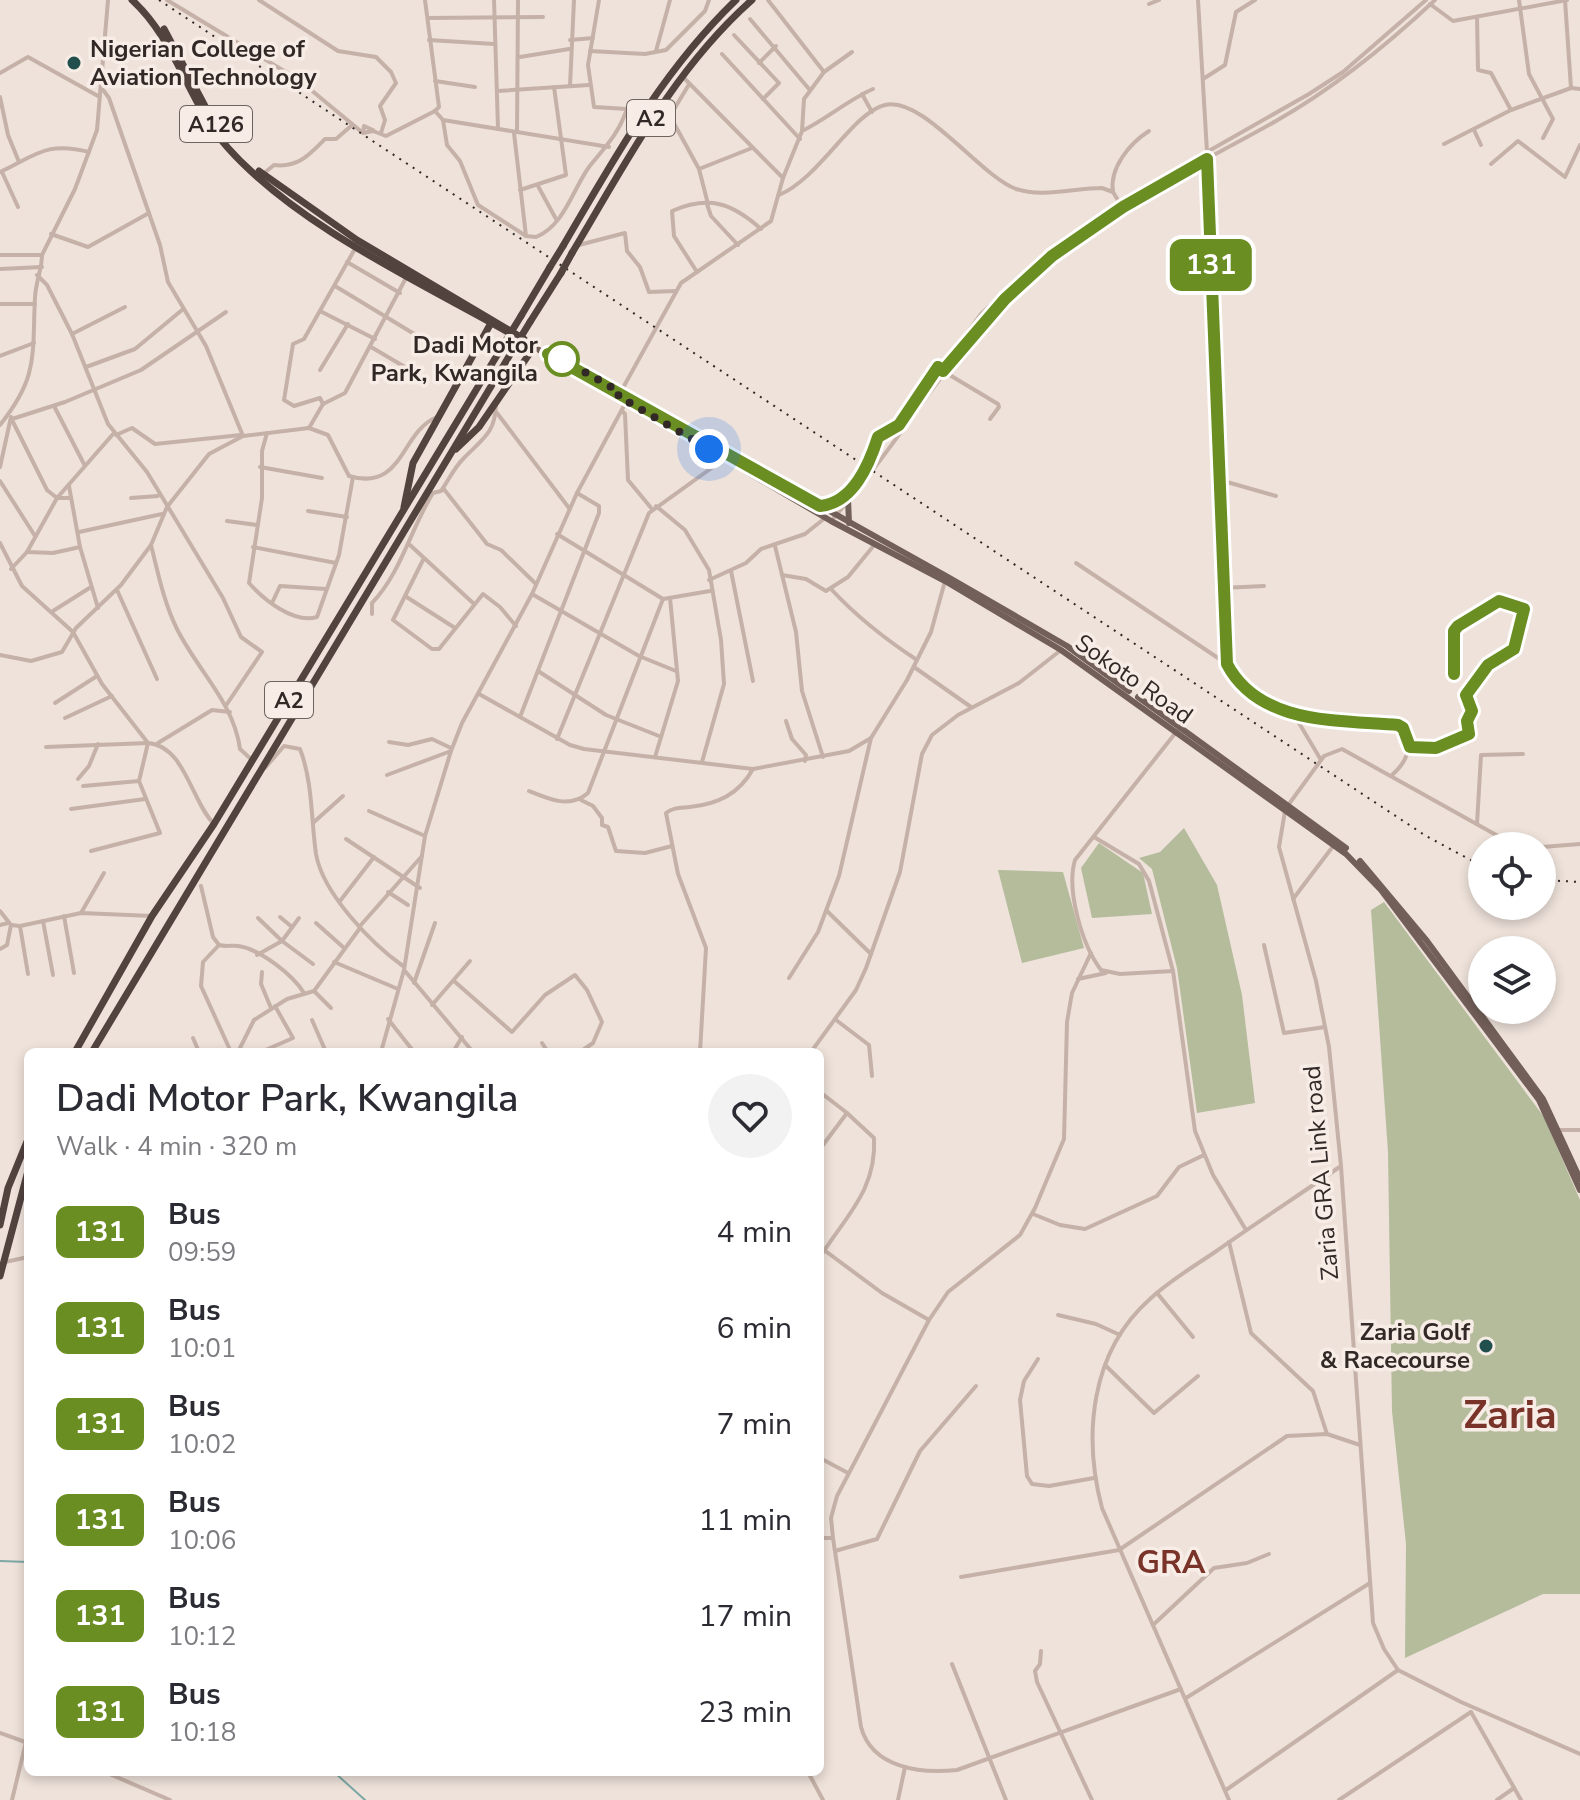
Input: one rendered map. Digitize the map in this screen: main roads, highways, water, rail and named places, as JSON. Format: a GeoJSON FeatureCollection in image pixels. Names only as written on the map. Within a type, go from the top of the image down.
{"type":"FeatureCollection","features":[{"type":"Feature","properties":{"kind":"highway","name":"A126"},"geometry":{"type":"LineString","coordinates":[[132,0],[161,32],[208,119],[229,149],[262,180],[356,247],[534,347]]}},
{"type":"Feature","properties":{"kind":"highway","name":"A126"},"geometry":{"type":"LineString","coordinates":[[140,0],[173,43],[220,130],[263,174],[357,240],[493,318],[523,337],[525,342]]}},
{"type":"Feature","properties":{"kind":"highway","name":"A2"},"geometry":{"type":"LineString","coordinates":[[77,1048],[152,916],[214,824],[644,110],[686,53],[736,0]]}},
{"type":"Feature","properties":{"kind":"highway","name":"A2"},"geometry":{"type":"LineString","coordinates":[[95,1048],[653,116],[711,40],[752,0]]}},
{"type":"Feature","properties":{"kind":"highway"},"geometry":{"type":"LineString","coordinates":[[402,514],[410,469],[491,323]]}},
{"type":"Feature","properties":{"kind":"highway"},"geometry":{"type":"LineString","coordinates":[[446,459],[496,407],[534,347]]}},
{"type":"Feature","properties":{"kind":"highway"},"geometry":{"type":"LineString","coordinates":[[465,409],[474,414]]}},
{"type":"Feature","properties":{"kind":"highway"},"geometry":{"type":"LineString","coordinates":[[136,945],[152,956]]}},
{"type":"Feature","properties":{"kind":"highway"},"geometry":{"type":"LineString","coordinates":[[126,960],[139,965],[142,973]]}},
{"type":"Feature","properties":{"kind":"highway"},"geometry":{"type":"LineString","coordinates":[[0,1225],[8,1188],[24,1149]]}},
{"type":"Feature","properties":{"kind":"highway"},"geometry":{"type":"LineString","coordinates":[[0,1276],[24,1186]]}},
{"type":"Feature","properties":{"kind":"main road","name":"Sokoto Road"},"geometry":{"type":"LineString","coordinates":[[534,347],[1061,650],[1350,851],[1385,888],[1536,1089],[1559,1130],[1580,1179]]}},
{"type":"Feature","properties":{"kind":"main road"},"geometry":{"type":"LineString","coordinates":[[619,394],[820,506],[831,517]]}},
{"type":"Feature","properties":{"kind":"main road"},"geometry":{"type":"LineString","coordinates":[[820,506],[846,498],[849,523]]}},
{"type":"Feature","properties":{"kind":"main road","name":"Sokoto Road"},"geometry":{"type":"LineString","coordinates":[[831,517],[849,523],[1067,646],[1233,768]]}},
{"type":"Feature","properties":{"kind":"main road","name":"Sokoto Road"},"geometry":{"type":"LineString","coordinates":[[1287,806],[1381,890],[1539,1100],[1580,1190]]}},
{"type":"Feature","properties":{"kind":"waterway"},"geometry":{"type":"LineString","coordinates":[[0,1561],[24,1562]]}},
{"type":"Feature","properties":{"kind":"waterway"},"geometry":{"type":"LineString","coordinates":[[338,1776],[365,1800]]}},
{"type":"Feature","properties":{"kind":"railway"},"geometry":{"type":"LineString","coordinates":[[159,0],[1426,836],[1468,858]]}},
{"type":"Feature","properties":{"kind":"railway"},"geometry":{"type":"LineString","coordinates":[[1556,881],[1580,882]]}},
{"type":"Feature","properties":{"kind":"place","name":"Nigerian College of Aviation Technology"},"geometry":{"type":"Point","coordinates":[74,63]}},
{"type":"Feature","properties":{"kind":"place","name":"Dadi Motor Park, Kwangila"},"geometry":{"type":"Point","coordinates":[562,359]}},
{"type":"Feature","properties":{"kind":"place","name":"Zaria Golf & Racecourse"},"geometry":{"type":"Point","coordinates":[1486,1346]}},
{"type":"Feature","properties":{"kind":"district","name":"Zaria"},"geometry":{"type":"Point","coordinates":[1510,1414]}},
{"type":"Feature","properties":{"kind":"district","name":"GRA"},"geometry":{"type":"Point","coordinates":[1171,1562]}}]}
